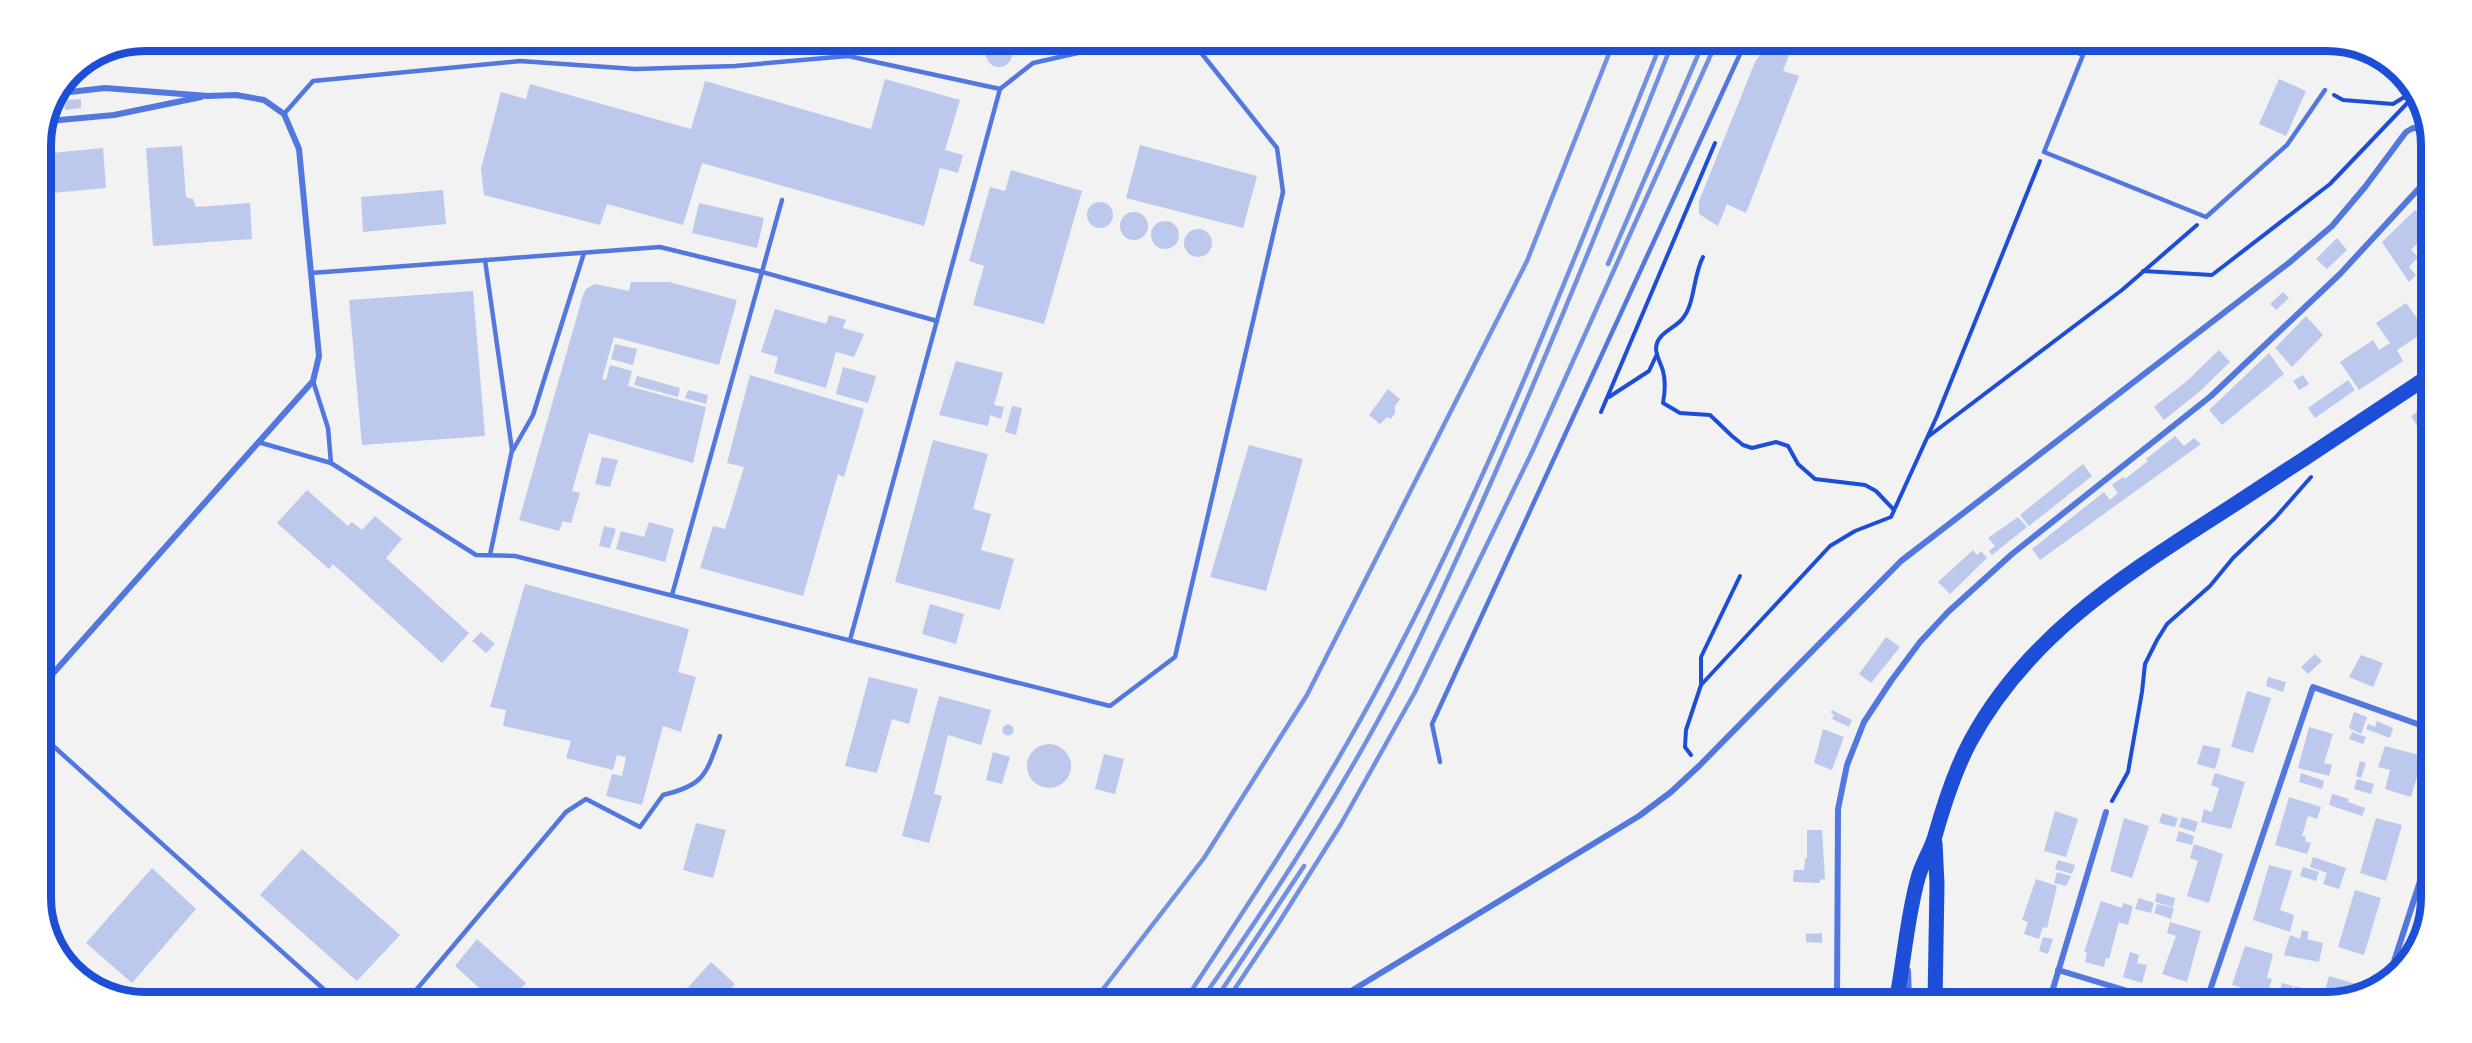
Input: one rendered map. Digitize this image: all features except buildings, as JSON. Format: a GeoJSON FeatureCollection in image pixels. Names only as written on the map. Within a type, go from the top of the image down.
{"type":"FeatureCollection","features":[{"type":"Feature","properties":{"kind":"main road"},"geometry":{"type":"LineString","coordinates":[[1898,992],[1918,877],[1935,837],[1949,787],[1969,744],[2004,688],[2039,647],[2101,595],[2179,540],[2421,381]]}},
{"type":"Feature","properties":{"kind":"main road"},"geometry":{"type":"LineString","coordinates":[[1935,837],[1937,884],[1935,992]]}},
{"type":"Feature","properties":{"kind":"street"},"geometry":{"type":"LineString","coordinates":[[51,676],[313,381],[319,356],[298,149],[284,114],[264,100],[237,95],[208,96],[105,88],[67,92]]}},
{"type":"Feature","properties":{"kind":"street"},"geometry":{"type":"LineString","coordinates":[[54,121],[114,115],[208,96]]}},
{"type":"Feature","properties":{"kind":"street"},"geometry":{"type":"LineString","coordinates":[[1349,992],[1639,816],[1671,792],[1901,561],[2290,262],[2332,226],[2365,187],[2406,132],[2419,128]]}},
{"type":"Feature","properties":{"kind":"street"},"geometry":{"type":"LineString","coordinates":[[1837,992],[1838,808],[1847,765],[1864,722],[1891,681],[1920,642],[1948,612],[2012,554],[2211,396],[2340,274],[2421,186]]}},
{"type":"Feature","properties":{"kind":"street"},"geometry":{"type":"LineString","coordinates":[[2209,992],[2313,687],[2421,725]]}},
{"type":"Feature","properties":{"kind":"street"},"geometry":{"type":"LineString","coordinates":[[2052,992],[2106,812]]}},
{"type":"Feature","properties":{"kind":"street"},"geometry":{"type":"LineString","coordinates":[[2393,965],[2421,879]]}},
{"type":"Feature","properties":{"kind":"street"},"geometry":{"type":"LineString","coordinates":[[2416,895],[2421,896]]}},
{"type":"Feature","properties":{"kind":"street"},"geometry":{"type":"LineString","coordinates":[[1906,950],[1907,992]]}},
{"type":"Feature","properties":{"kind":"street"},"geometry":{"type":"LineString","coordinates":[[2058,970],[2131,992]]}},
{"type":"Feature","properties":{"kind":"lane"},"geometry":{"type":"LineString","coordinates":[[850,640],[1000,89],[1033,63],[1084,51]]}},
{"type":"Feature","properties":{"kind":"lane"},"geometry":{"type":"LineString","coordinates":[[258,442],[330,463],[476,555],[515,556],[1110,706],[1175,657],[1283,192],[1277,148],[1200,51]]}},
{"type":"Feature","properties":{"kind":"lane"},"geometry":{"type":"LineString","coordinates":[[1440,762],[1432,724],[1741,51]]}},
{"type":"Feature","properties":{"kind":"lane"},"geometry":{"type":"LineString","coordinates":[[2074,51],[2083,55],[2044,152],[2206,217],[2287,145],[2325,90]]}},
{"type":"Feature","properties":{"kind":"lane"},"geometry":{"type":"LineString","coordinates":[[284,114],[313,81],[520,61],[635,69],[735,66],[848,56],[1000,89]]}},
{"type":"Feature","properties":{"kind":"lane"},"geometry":{"type":"LineString","coordinates":[[672,595],[782,200]]}},
{"type":"Feature","properties":{"kind":"lane"},"geometry":{"type":"LineString","coordinates":[[311,273],[660,247],[762,272],[937,321]]}},
{"type":"Feature","properties":{"kind":"lane"},"geometry":{"type":"LineString","coordinates":[[490,555],[512,450],[533,415],[584,253]]}},
{"type":"Feature","properties":{"kind":"lane"},"geometry":{"type":"LineString","coordinates":[[485,260],[512,450]]}},
{"type":"Feature","properties":{"kind":"lane"},"geometry":{"type":"LineString","coordinates":[[313,381],[328,428],[330,463]]}},
{"type":"Feature","properties":{"kind":"lane"},"geometry":{"type":"LineString","coordinates":[[414,992],[566,812],[586,799],[640,827],[663,795],[686,789],[699,781],[709,764],[720,736]]}},
{"type":"Feature","properties":{"kind":"lane"},"geometry":{"type":"LineString","coordinates":[[51,744],[327,992]]}},
{"type":"Feature","properties":{"kind":"path"},"geometry":{"type":"LineString","coordinates":[[2325,90],[2343,99],[2378,104],[2393,104],[2407,97]]}},
{"type":"Feature","properties":{"kind":"path"},"geometry":{"type":"LineString","coordinates":[[2143,271],[2212,275],[2330,184],[2408,99]]}},
{"type":"Feature","properties":{"kind":"path"},"geometry":{"type":"LineString","coordinates":[[1601,412],[1717,138]]}},
{"type":"Feature","properties":{"kind":"path"},"geometry":{"type":"LineString","coordinates":[[1701,685],[1830,546],[1855,531],[1891,517],[1928,437],[2044,152]]}},
{"type":"Feature","properties":{"kind":"path"},"geometry":{"type":"LineString","coordinates":[[1928,437],[2122,290],[2206,217]]}},
{"type":"Feature","properties":{"kind":"path"},"geometry":{"type":"LineString","coordinates":[[1702,257],[1695,276],[1690,306],[1682,320],[1660,337],[1656,349],[1664,374],[1666,389],[1664,403],[1670,409],[1680,413],[1710,416],[1743,445],[1752,448],[1776,442],[1788,446],[1798,464],[1815,479],[1865,485],[1876,491],[1894,510]]}},
{"type":"Feature","properties":{"kind":"path"},"geometry":{"type":"LineString","coordinates":[[1606,399],[1621,387],[1649,372],[1657,353]]}},
{"type":"Feature","properties":{"kind":"path"},"geometry":{"type":"LineString","coordinates":[[2106,812],[2128,772],[2141,701],[2145,664],[2157,640],[2167,624],[2211,586],[2233,558],[2275,518],[2314,473],[2323,446]]}},
{"type":"Feature","properties":{"kind":"path"},"geometry":{"type":"LineString","coordinates":[[1699,766],[1685,747],[1686,730],[1701,685],[1701,657],[1740,576]]}},
{"type":"Feature","properties":{"kind":"railway"},"geometry":{"type":"LineString","coordinates":[[1101,992],[1204,858],[1307,695],[1527,261],[1610,51]]}},
{"type":"Feature","properties":{"kind":"railway"},"geometry":{"type":"LineString","coordinates":[[1191,992],[1287,844],[1336,763],[1422,603],[1531,364],[1658,51]]}},
{"type":"Feature","properties":{"kind":"railway"},"geometry":{"type":"LineString","coordinates":[[1207,992],[1330,805],[1399,681],[1469,531],[1539,371],[1669,51]]}},
{"type":"Feature","properties":{"kind":"railway"},"geometry":{"type":"LineString","coordinates":[[1608,264],[1700,51]]}},
{"type":"Feature","properties":{"kind":"railway"},"geometry":{"type":"LineString","coordinates":[[1233,992],[1341,824],[1415,692],[1533,450],[1713,51]]}},
{"type":"Feature","properties":{"kind":"railway"},"geometry":{"type":"LineString","coordinates":[[1221,992],[1304,866]]}}]}
